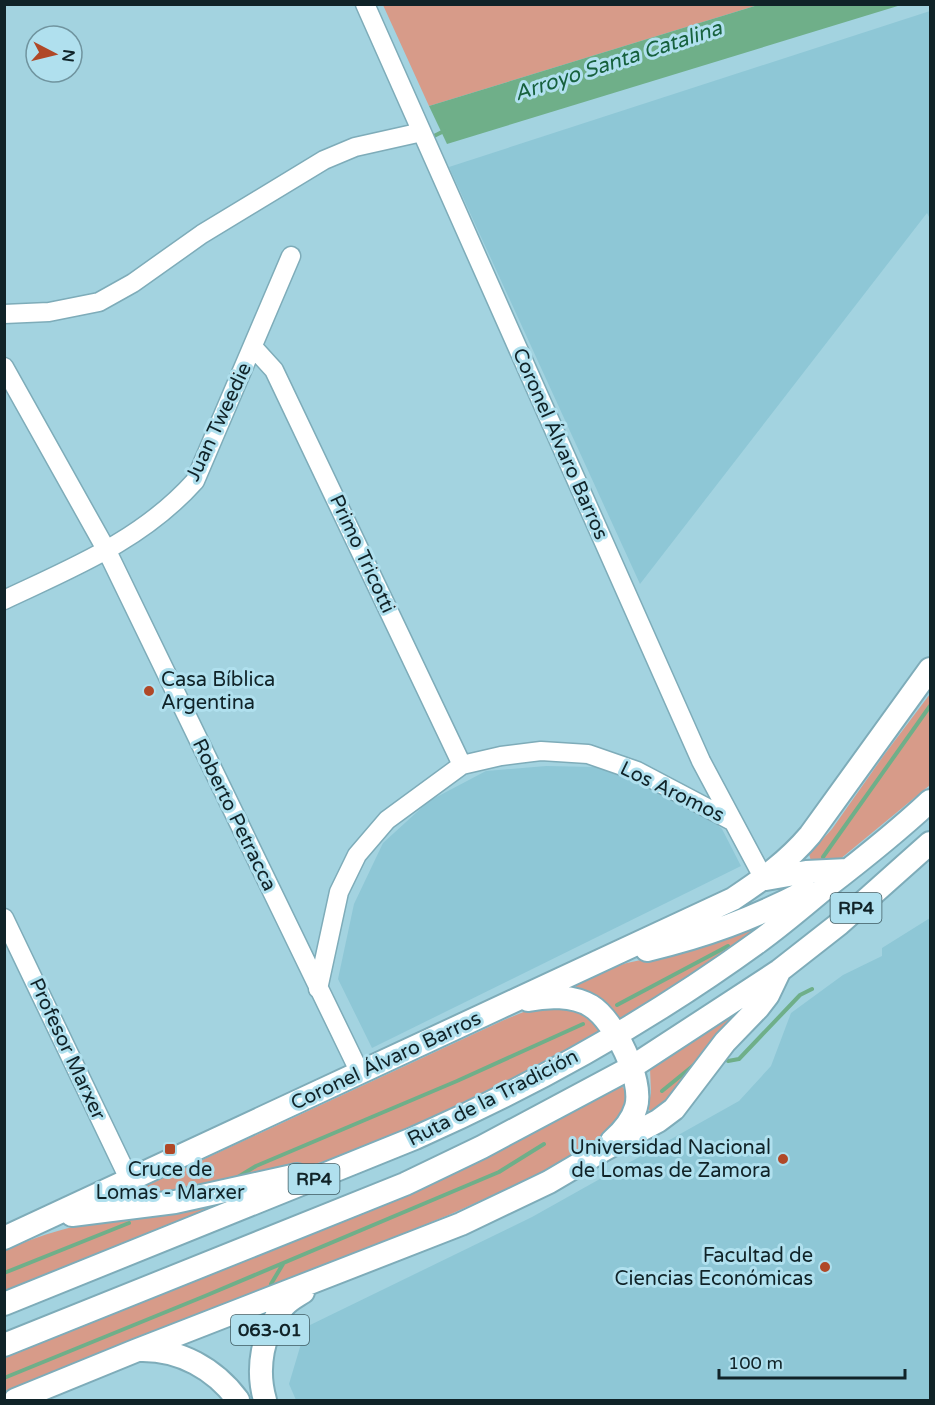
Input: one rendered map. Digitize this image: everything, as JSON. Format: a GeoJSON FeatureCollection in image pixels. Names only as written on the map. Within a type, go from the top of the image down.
{"type":"FeatureCollection","features":[{"type":"Feature","properties":{"kind":"main road","name":"Coronel Álvaro Barros"},"geometry":{"type":"LineString","coordinates":[[4,1238],[733,899],[764,879],[793,855],[810,835],[930,669]]}},
{"type":"Feature","properties":{"kind":"main road","name":"Ruta de la Tradición"},"geometry":{"type":"LineString","coordinates":[[4,1304],[360,1161],[471,1113],[615,1035],[759,941],[900,829],[930,801]]}},
{"type":"Feature","properties":{"kind":"main road","name":"Ruta de la Tradición"},"geometry":{"type":"LineString","coordinates":[[4,1345],[405,1184],[482,1147],[632,1067],[779,971],[838,924],[930,843]]}},
{"type":"Feature","properties":{"kind":"main road"},"geometry":{"type":"LineString","coordinates":[[764,879],[806,872],[848,870]]}},
{"type":"Feature","properties":{"kind":"main road"},"geometry":{"type":"LineString","coordinates":[[601,960],[720,930],[760,915],[848,870]]}},
{"type":"Feature","properties":{"kind":"main road"},"geometry":{"type":"LineString","coordinates":[[15,1401],[135,1351],[461,1224],[549,1182],[658,1121],[674,1108],[725,1042],[758,1008],[768,995],[779,971]]}},
{"type":"Feature","properties":{"kind":"main road"},"geometry":{"type":"LineString","coordinates":[[504,1006],[542,997],[565,998],[589,1004],[601,1014],[632,1067],[636,1088],[636,1106],[623,1130],[605,1149]]}},
{"type":"Feature","properties":{"kind":"main road"},"geometry":{"type":"LineString","coordinates":[[50,1217],[175,1202],[360,1161]]}},
{"type":"Feature","properties":{"kind":"main road","name":"063-01"},"geometry":{"type":"LineString","coordinates":[[265,1401],[260,1373],[262,1353],[271,1328],[285,1305],[321,1279]]}},
{"type":"Feature","properties":{"kind":"main road"},"geometry":{"type":"LineString","coordinates":[[135,1351],[160,1352],[191,1361],[218,1378],[238,1401]]}},
{"type":"Feature","properties":{"kind":"street","name":"Coronel Álvaro Barros"},"geometry":{"type":"LineString","coordinates":[[365,4],[696,750],[764,879]]}},
{"type":"Feature","properties":{"kind":"street"},"geometry":{"type":"LineString","coordinates":[[4,314],[49,312],[99,302],[133,283],[202,234],[324,160],[355,147],[422,132]]}},
{"type":"Feature","properties":{"kind":"street","name":"Juan Tweedie"},"geometry":{"type":"LineString","coordinates":[[4,600],[107,551],[144,528],[178,500],[195,481],[254,348],[291,256]]}},
{"type":"Feature","properties":{"kind":"street","name":"Primo Tricotti"},"geometry":{"type":"LineString","coordinates":[[254,348],[274,370],[462,765]]}},
{"type":"Feature","properties":{"kind":"street","name":"Roberto Petracca"},"geometry":{"type":"LineString","coordinates":[[4,367],[107,551],[360,1073]]}},
{"type":"Feature","properties":{"kind":"street","name":"Los Aromos"},"geometry":{"type":"LineString","coordinates":[[318,989],[339,892],[357,855],[387,820],[462,765],[501,756],[541,751],[588,754],[637,771],[732,821]]}},
{"type":"Feature","properties":{"kind":"street","name":"Profesor Marxer"},"geometry":{"type":"LineString","coordinates":[[4,918],[130,1181]]}},
{"type":"Feature","properties":{"kind":"shaded area"},"geometry":{"type":"Polygon","coordinates":[[[383,5],[758,5],[429,106],[383,5]]]}},
{"type":"Feature","properties":{"kind":"shaded area"},"geometry":{"type":"Polygon","coordinates":[[[930,11],[930,219],[927,213],[640,584],[449,167],[930,11]]]}},
{"type":"Feature","properties":{"kind":"shaded area"},"geometry":{"type":"Polygon","coordinates":[[[930,694],[930,785],[839,860],[811,861],[809,854],[832,829],[930,694]]]}},
{"type":"Feature","properties":{"kind":"shaded area"},"geometry":{"type":"Polygon","coordinates":[[[546,766],[595,767],[644,784],[713,821],[722,829],[741,866],[372,1048],[338,979],[354,904],[383,843],[429,801],[486,771],[546,766]]]}},
{"type":"Feature","properties":{"kind":"shaded area","name":"Universidad Nacional de Lomas de Zamora"},"geometry":{"type":"Polygon","coordinates":[[[930,918],[930,1400],[296,1400],[289,1384],[306,1327],[532,1217],[739,1101],[771,1066],[791,1013],[843,975],[882,956],[882,948],[930,918]]]}},
{"type":"Feature","properties":{"kind":"shaded area"},"geometry":{"type":"Polygon","coordinates":[[[753,928],[756,933],[624,1021],[600,1002],[579,993],[573,980],[627,963],[696,948],[753,928]]]}},
{"type":"Feature","properties":{"kind":"shaded area"},"geometry":{"type":"Polygon","coordinates":[[[752,1002],[654,1118],[648,1108],[651,1093],[650,1068],[752,1002]]]}},
{"type":"Feature","properties":{"kind":"shaded area"},"geometry":{"type":"Polygon","coordinates":[[[549,1006],[581,1012],[607,1031],[505,1088],[358,1153],[197,1193],[126,1200],[131,1193],[504,1020],[526,1011],[549,1006]]]}},
{"type":"Feature","properties":{"kind":"shaded area"},"geometry":{"type":"Polygon","coordinates":[[[622,1086],[632,1102],[607,1135],[560,1165],[451,1214],[5,1396],[5,1358],[378,1205],[477,1161],[622,1086]]]}},
{"type":"Feature","properties":{"kind":"shaded area"},"geometry":{"type":"Polygon","coordinates":[[[238,1198],[5,1296],[4,1251],[32,1239],[60,1230],[119,1217],[238,1198]]]}},
{"type":"Feature","properties":{"kind":"water"},"geometry":{"type":"Polygon","coordinates":[[[758,5],[901,5],[447,144],[429,106],[758,5]]]}},
{"type":"Feature","properties":{"kind":"waterway","name":"Arroyo Santa Catalina"},"geometry":{"type":"LineString","coordinates":[[434,136],[444,131]]}},
{"type":"Feature","properties":{"kind":"waterway"},"geometry":{"type":"LineString","coordinates":[[823,857],[930,706]]}},
{"type":"Feature","properties":{"kind":"waterway"},"geometry":{"type":"LineString","coordinates":[[617,1005],[728,946]]}},
{"type":"Feature","properties":{"kind":"waterway"},"geometry":{"type":"LineString","coordinates":[[728,1061],[739,1059],[800,995],[812,989]]}},
{"type":"Feature","properties":{"kind":"waterway"},"geometry":{"type":"LineString","coordinates":[[238,1177],[256,1166],[457,1081],[583,1024]]}},
{"type":"Feature","properties":{"kind":"waterway"},"geometry":{"type":"LineString","coordinates":[[662,1091],[694,1065]]}},
{"type":"Feature","properties":{"kind":"waterway"},"geometry":{"type":"LineString","coordinates":[[4,1378],[499,1172],[544,1144]]}},
{"type":"Feature","properties":{"kind":"waterway"},"geometry":{"type":"LineString","coordinates":[[4,1273],[129,1223]]}},
{"type":"Feature","properties":{"kind":"waterway"},"geometry":{"type":"LineString","coordinates":[[271,1284],[283,1264]]}},
{"type":"Feature","properties":{"kind":"place","name":"Casa Bíblica Argentina"},"geometry":{"type":"Point","coordinates":[149,691]}},
{"type":"Feature","properties":{"kind":"place","name":"Cruce de Lomas - Marxer"},"geometry":{"type":"Point","coordinates":[170,1149]}},
{"type":"Feature","properties":{"kind":"place","name":"Universidad Nacional de Lomas de Zamora"},"geometry":{"type":"Point","coordinates":[783,1159]}},
{"type":"Feature","properties":{"kind":"place","name":"Facultad de Ciencias Económicas"},"geometry":{"type":"Point","coordinates":[825,1267]}}]}
